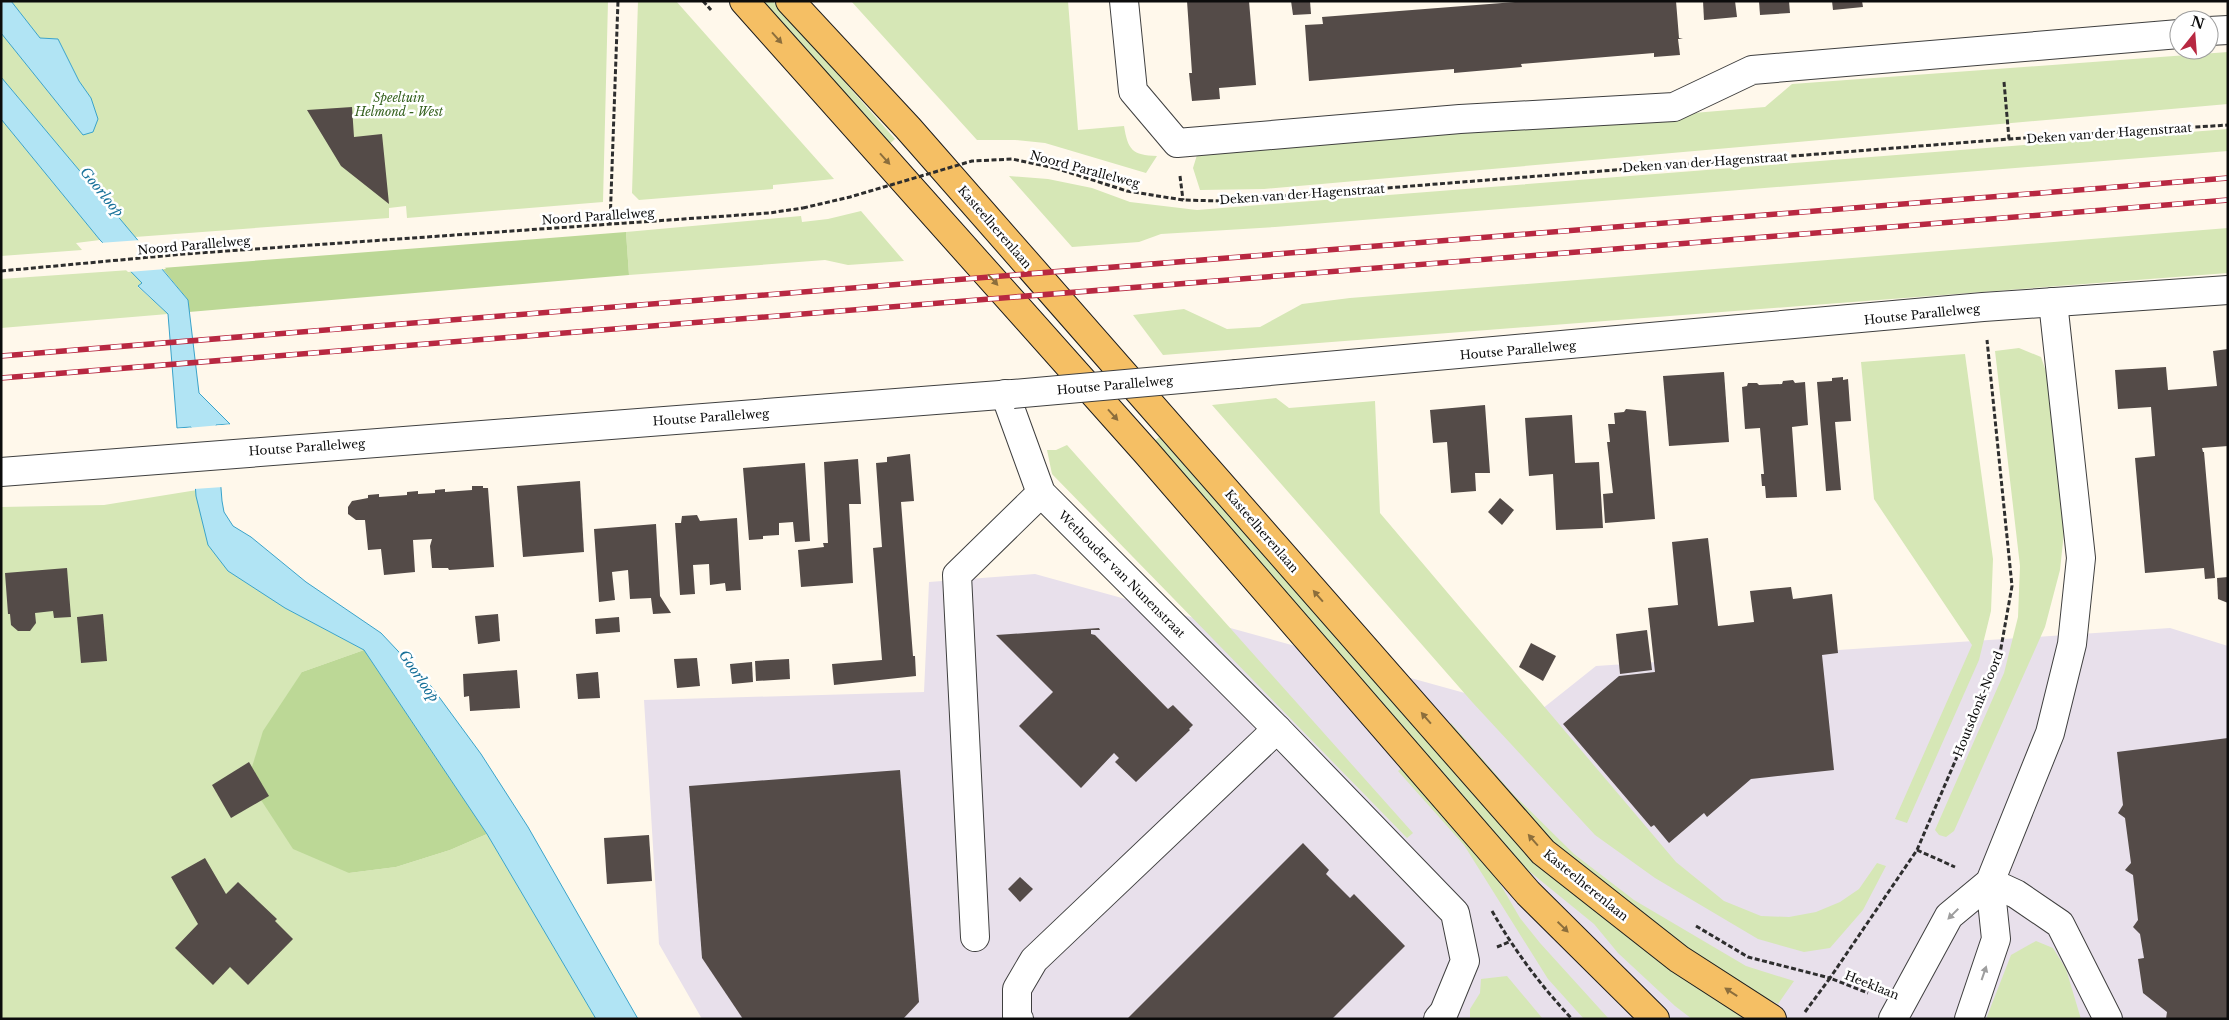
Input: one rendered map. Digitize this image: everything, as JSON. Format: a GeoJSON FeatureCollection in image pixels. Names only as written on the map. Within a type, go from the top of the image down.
{"type":"FeatureCollection","features":[{"type":"Feature","properties":{"kind":"main road"},"geometry":{"type":"LineString","coordinates":[[744,1],[1147,453],[1528,893],[1655,1019]]}},
{"type":"Feature","properties":{"kind":"main road","name":"Kasteelherenlaan"},"geometry":{"type":"LineString","coordinates":[[790,1],[908,128],[1543,852],[1679,959],[1772,1019]]}},
{"type":"Feature","properties":{"kind":"street"},"geometry":{"type":"LineString","coordinates":[[1124,1],[1133,91],[1176,143],[1460,119],[1674,108],[1752,70],[2169,35]]}},
{"type":"Feature","properties":{"kind":"street","name":"Houtse Parallelweg"},"geometry":{"type":"LineString","coordinates":[[1,472],[1009,394],[1862,320],[1983,307],[2228,290]]}},
{"type":"Feature","properties":{"kind":"street"},"geometry":{"type":"LineString","coordinates":[[1969,1019],[1996,939],[1990,882],[2050,733],[2073,635],[2081,558],[2053,302]]}},
{"type":"Feature","properties":{"kind":"street","name":"Wethouder van Nunenstraat"},"geometry":{"type":"LineString","coordinates":[[1009,394],[1041,493],[1277,729],[1455,912],[1465,961],[1444,1012],[1438,1019]]}},
{"type":"Feature","properties":{"kind":"street"},"geometry":{"type":"LineString","coordinates":[[975,937],[957,575],[1041,493]]}},
{"type":"Feature","properties":{"kind":"street"},"geometry":{"type":"LineString","coordinates":[[1019,1019],[1017,1016],[1016,989],[1034,960],[1277,729]]}},
{"type":"Feature","properties":{"kind":"street"},"geometry":{"type":"LineString","coordinates":[[1896,1012],[1949,916],[1990,882]]}},
{"type":"Feature","properties":{"kind":"street"},"geometry":{"type":"LineString","coordinates":[[1990,882],[2016,894],[2060,924],[2108,1019]]}},
{"type":"Feature","properties":{"kind":"path"},"geometry":{"type":"LineString","coordinates":[[610,224],[618,1]]}},
{"type":"Feature","properties":{"kind":"path"},"geometry":{"type":"LineString","coordinates":[[2002,49],[2009,139]]}},
{"type":"Feature","properties":{"kind":"path","name":"Deken van der Hagenstraat"},"geometry":{"type":"LineString","coordinates":[[1183,200],[1249,199],[2009,139],[2228,125]]}},
{"type":"Feature","properties":{"kind":"path","name":"Noord Parallelweg"},"geometry":{"type":"LineString","coordinates":[[1,271],[184,254],[610,224],[803,208],[850,197],[972,161],[1012,159],[1055,168],[1127,191],[1183,200]]}},
{"type":"Feature","properties":{"kind":"path","name":"Houtsdonk-Noord"},"geometry":{"type":"LineString","coordinates":[[1830,978],[1917,850],[1999,659],[2012,586],[1983,307]]}},
{"type":"Feature","properties":{"kind":"path","name":"Heeklaan"},"geometry":{"type":"LineString","coordinates":[[1803,1014],[1830,978],[1896,1012]]}},
{"type":"Feature","properties":{"kind":"shaded area"},"geometry":{"type":"Polygon","coordinates":[[[1035,574],[1537,713],[1596,666],[2170,628],[2228,646],[2228,1019],[702,1019],[659,944],[644,700],[924,692],[929,582],[1035,574]]]}},
{"type":"Feature","properties":{"kind":"green space","name":"Speeltuin Helmond - West"},"geometry":{"type":"Polygon","coordinates":[[[11,1],[608,1],[603,202],[407,218],[406,206],[389,208],[389,218],[135,237],[1,77],[1,33],[83,135],[91,98],[79,81],[58,39],[40,38],[11,1]]]}},
{"type":"Feature","properties":{"kind":"green space"},"geometry":{"type":"Polygon","coordinates":[[[638,1],[676,1],[834,179],[773,185],[773,189],[639,200],[632,193],[638,1]]]}},
{"type":"Feature","properties":{"kind":"green space"},"geometry":{"type":"Polygon","coordinates":[[[755,1],[773,1],[895,139],[885,148],[755,1]]]}},
{"type":"Feature","properties":{"kind":"green space"},"geometry":{"type":"Polygon","coordinates":[[[851,1],[1068,1],[1078,130],[1124,126],[1127,141],[1133,150],[1142,154],[1157,156],[1146,173],[1045,143],[1015,140],[977,140],[851,1]]]}},
{"type":"Feature","properties":{"kind":"green space"},"geometry":{"type":"Polygon","coordinates":[[[2228,52],[2228,104],[1264,189],[1200,190],[1193,168],[1197,155],[1765,107],[1792,84],[2169,56],[2169,60],[2219,60],[2219,53],[2228,52]]]}},
{"type":"Feature","properties":{"kind":"green space"},"geometry":{"type":"Polygon","coordinates":[[[1,119],[100,240],[76,243],[82,250],[1,256],[1,119]]]}},
{"type":"Feature","properties":{"kind":"green space"},"geometry":{"type":"Polygon","coordinates":[[[2228,129],[2228,151],[1275,227],[1161,234],[1139,242],[1072,247],[1009,176],[1048,179],[1092,188],[1130,202],[1197,210],[2228,129]]]}},
{"type":"Feature","properties":{"kind":"green space"},"geometry":{"type":"Polygon","coordinates":[[[861,211],[904,261],[848,265],[825,260],[629,275],[626,232],[801,216],[802,222],[828,219],[861,211]]]}},
{"type":"Feature","properties":{"kind":"green space"},"geometry":{"type":"Polygon","coordinates":[[[2228,228],[2228,273],[1163,355],[1133,315],[1184,309],[1227,329],[1260,327],[1302,304],[1350,298],[2228,228]]]}},
{"type":"Feature","properties":{"kind":"green space"},"geometry":{"type":"Polygon","coordinates":[[[626,232],[629,275],[189,312],[188,300],[162,268],[626,232]]]}},
{"type":"Feature","properties":{"kind":"green space"},"geometry":{"type":"Polygon","coordinates":[[[130,270],[142,283],[138,287],[168,314],[1,328],[1,279],[130,270]]]}},
{"type":"Feature","properties":{"kind":"green space"},"geometry":{"type":"Polygon","coordinates":[[[2019,348],[2041,357],[2053,392],[2065,523],[2060,570],[2045,627],[1954,831],[1946,837],[1939,835],[1935,830],[2004,673],[2018,617],[2020,566],[1995,351],[2019,348]]]}},
{"type":"Feature","properties":{"kind":"green space"},"geometry":{"type":"Polygon","coordinates":[[[1965,354],[1993,559],[1991,611],[1979,660],[1907,823],[1895,819],[1972,645],[1874,499],[1861,362],[1965,354]]]}},
{"type":"Feature","properties":{"kind":"green space"},"geometry":{"type":"Polygon","coordinates":[[[1276,398],[1289,408],[1375,401],[1380,513],[1676,862],[1724,901],[1761,916],[1789,917],[1816,912],[1840,902],[1859,889],[1877,863],[1886,866],[1863,910],[1830,948],[1804,952],[1758,939],[1655,878],[1595,835],[1473,703],[1212,405],[1276,398]]]}},
{"type":"Feature","properties":{"kind":"green space"},"geometry":{"type":"Polygon","coordinates":[[[1159,437],[1445,760],[1678,969],[1744,1019],[1692,1019],[1675,1006],[1618,953],[1594,924],[1524,867],[1485,826],[1149,446],[1159,437]]]}},
{"type":"Feature","properties":{"kind":"green space"},"geometry":{"type":"Polygon","coordinates":[[[1067,445],[1413,833],[1407,838],[1052,474],[1047,450],[1056,450],[1067,445]]]}},
{"type":"Feature","properties":{"kind":"green space"},"geometry":{"type":"Polygon","coordinates":[[[197,490],[196,497],[285,608],[364,650],[302,672],[349,873],[396,867],[450,850],[487,834],[596,1019],[2,1019],[1,507],[104,505],[197,490]]]}},
{"type":"Feature","properties":{"kind":"green space"},"geometry":{"type":"Polygon","coordinates":[[[364,650],[487,834],[450,850],[396,867],[349,873],[293,849],[248,780],[263,731],[302,672],[364,650]]]}},
{"type":"Feature","properties":{"kind":"green space"},"geometry":{"type":"Polygon","coordinates":[[[1451,723],[1514,795],[1574,854],[1634,900],[1746,966],[1794,981],[1778,1004],[1707,968],[1539,833],[1444,730],[1451,723]]]}},
{"type":"Feature","properties":{"kind":"green space"},"geometry":{"type":"Polygon","coordinates":[[[1405,765],[1485,858],[1520,918],[1540,943],[1609,1019],[1584,1019],[1548,979],[1464,845],[1398,771],[1405,765]]]}},
{"type":"Feature","properties":{"kind":"green space"},"geometry":{"type":"Polygon","coordinates":[[[2036,941],[2053,948],[2066,969],[2081,1019],[1986,1019],[2011,955],[2036,941]]]}},
{"type":"Feature","properties":{"kind":"green space"},"geometry":{"type":"Polygon","coordinates":[[[1507,976],[1543,1019],[1470,1019],[1470,1009],[1480,993],[1481,979],[1507,976]]]}},
{"type":"Feature","properties":{"kind":"water"},"geometry":{"type":"Polygon","coordinates":[[[1,1],[11,1],[40,38],[58,39],[79,81],[91,98],[98,119],[93,132],[83,135],[1,33],[1,1]]]}},
{"type":"Feature","properties":{"kind":"water","name":"Goorloop"},"geometry":{"type":"Polygon","coordinates":[[[1,77],[188,300],[199,393],[230,424],[216,425],[222,501],[224,512],[233,526],[251,537],[306,582],[381,633],[431,686],[481,754],[528,827],[638,1019],[596,1019],[487,834],[364,650],[285,608],[228,571],[208,545],[196,496],[191,427],[177,428],[168,314],[138,286],[142,283],[100,240],[1,119],[1,77]]]}},
{"type":"Feature","properties":{"kind":"pier"},"geometry":{"type":"Polygon","coordinates":[[[141,240],[166,269],[128,272],[99,243],[141,240]]]}},
{"type":"Feature","properties":{"kind":"pier"},"geometry":{"type":"Polygon","coordinates":[[[233,424],[219,427],[223,487],[194,489],[189,429],[175,429],[233,424]]]}},
{"type":"Feature","properties":{"kind":"building"},"geometry":{"type":"Polygon","coordinates":[[[1187,1],[1249,1],[1256,85],[1219,88],[1220,99],[1192,101],[1189,73],[1192,73],[1187,1]]]}},
{"type":"Feature","properties":{"kind":"building"},"geometry":{"type":"Polygon","coordinates":[[[1291,1],[1310,1],[1311,14],[1293,15],[1291,1]]]}},
{"type":"Feature","properties":{"kind":"building"},"geometry":{"type":"Polygon","coordinates":[[[1676,1],[1679,38],[1683,39],[1678,39],[1680,55],[1654,57],[1654,53],[1521,64],[1522,67],[1454,73],[1454,69],[1309,81],[1305,25],[1323,24],[1322,17],[1515,2],[1676,1]]]}},
{"type":"Feature","properties":{"kind":"building"},"geometry":{"type":"Polygon","coordinates":[[[1703,1],[1735,1],[1737,17],[1704,20],[1703,1]]]}},
{"type":"Feature","properties":{"kind":"building"},"geometry":{"type":"Polygon","coordinates":[[[1759,1],[1789,1],[1790,13],[1760,15],[1759,1]]]}},
{"type":"Feature","properties":{"kind":"building"},"geometry":{"type":"Polygon","coordinates":[[[1832,1],[1862,1],[1863,7],[1833,10],[1832,1]]]}},
{"type":"Feature","properties":{"kind":"building"},"geometry":{"type":"Polygon","coordinates":[[[352,107],[354,137],[382,134],[389,204],[341,166],[307,110],[352,107]]]}},
{"type":"Feature","properties":{"kind":"building"},"geometry":{"type":"Polygon","coordinates":[[[2228,349],[2228,446],[2202,448],[2204,452],[2215,578],[2205,579],[2204,568],[2145,573],[2135,458],[2155,456],[2151,407],[2118,409],[2115,370],[2166,367],[2168,390],[2217,386],[2213,351],[2228,349]]]}},
{"type":"Feature","properties":{"kind":"building"},"geometry":{"type":"Polygon","coordinates":[[[1724,372],[1729,442],[1669,446],[1663,376],[1724,372]]]}},
{"type":"Feature","properties":{"kind":"building"},"geometry":{"type":"Polygon","coordinates":[[[1843,377],[1843,380],[1848,379],[1851,421],[1835,422],[1841,490],[1826,491],[1817,382],[1832,381],[1832,378],[1843,377]]]}},
{"type":"Feature","properties":{"kind":"building"},"geometry":{"type":"Polygon","coordinates":[[[1793,380],[1795,383],[1805,382],[1808,425],[1792,427],[1797,497],[1766,498],[1765,486],[1762,486],[1761,474],[1764,474],[1760,428],[1745,429],[1742,387],[1747,386],[1748,383],[1757,383],[1759,385],[1782,384],[1783,381],[1793,380]]]}},
{"type":"Feature","properties":{"kind":"building"},"geometry":{"type":"Polygon","coordinates":[[[1485,405],[1490,473],[1475,473],[1476,491],[1451,493],[1447,442],[1433,443],[1430,410],[1485,405]]]}},
{"type":"Feature","properties":{"kind":"building"},"geometry":{"type":"Polygon","coordinates":[[[1626,409],[1646,411],[1655,519],[1605,523],[1603,494],[1613,493],[1607,442],[1610,442],[1608,424],[1615,424],[1614,413],[1624,412],[1626,409]]]}},
{"type":"Feature","properties":{"kind":"building"},"geometry":{"type":"Polygon","coordinates":[[[1572,415],[1575,463],[1599,462],[1603,528],[1556,530],[1553,474],[1529,476],[1525,418],[1572,415]]]}},
{"type":"Feature","properties":{"kind":"building"},"geometry":{"type":"Polygon","coordinates":[[[910,454],[914,501],[901,502],[916,676],[834,685],[832,664],[882,660],[873,548],[882,547],[876,463],[887,462],[887,457],[910,454]]]}},
{"type":"Feature","properties":{"kind":"building"},"geometry":{"type":"Polygon","coordinates":[[[858,459],[861,504],[849,504],[853,583],[801,587],[798,550],[824,547],[823,543],[828,543],[824,462],[858,459]]]}},
{"type":"Feature","properties":{"kind":"building"},"geometry":{"type":"Polygon","coordinates":[[[805,463],[810,541],[795,542],[793,522],[779,523],[779,535],[763,536],[763,539],[749,540],[743,468],[805,463]]]}},
{"type":"Feature","properties":{"kind":"building"},"geometry":{"type":"Polygon","coordinates":[[[580,481],[584,552],[523,557],[517,486],[580,481]]]}},
{"type":"Feature","properties":{"kind":"building"},"geometry":{"type":"Polygon","coordinates":[[[472,486],[488,488],[494,567],[449,570],[448,568],[432,568],[430,546],[432,539],[413,540],[415,572],[384,575],[381,549],[368,550],[365,520],[356,520],[348,514],[348,507],[352,501],[368,498],[368,495],[379,494],[379,497],[407,495],[407,492],[418,491],[418,494],[435,493],[435,490],[445,489],[445,492],[472,490],[472,486]]]}},
{"type":"Feature","properties":{"kind":"building"},"geometry":{"type":"Polygon","coordinates":[[[1500,498],[1514,510],[1502,525],[1488,512],[1500,498]]]}},
{"type":"Feature","properties":{"kind":"building"},"geometry":{"type":"Polygon","coordinates":[[[697,515],[700,521],[737,518],[741,590],[726,591],[725,583],[710,585],[709,564],[693,565],[695,594],[680,595],[675,523],[681,523],[682,516],[697,515]]]}},
{"type":"Feature","properties":{"kind":"building"},"geometry":{"type":"Polygon","coordinates":[[[656,524],[660,596],[671,613],[653,614],[651,598],[630,599],[628,570],[612,572],[615,600],[599,602],[594,529],[656,524]]]}},
{"type":"Feature","properties":{"kind":"building"},"geometry":{"type":"Polygon","coordinates":[[[1708,538],[1718,626],[1754,622],[1750,591],[1791,587],[1793,599],[1832,594],[1838,653],[1822,655],[1834,770],[1751,779],[1707,817],[1704,813],[1669,843],[1654,825],[1651,827],[1563,724],[1619,676],[1655,672],[1648,608],[1678,605],[1672,542],[1708,538]]]}},
{"type":"Feature","properties":{"kind":"building"},"geometry":{"type":"Polygon","coordinates":[[[67,568],[71,617],[54,618],[53,611],[35,613],[36,623],[30,631],[18,631],[11,625],[10,614],[8,614],[5,573],[67,568]]]}},
{"type":"Feature","properties":{"kind":"building"},"geometry":{"type":"Polygon","coordinates":[[[2228,577],[2228,603],[2218,599],[2217,578],[2228,577]]]}},
{"type":"Feature","properties":{"kind":"building"},"geometry":{"type":"Polygon","coordinates":[[[103,614],[107,661],[81,663],[77,617],[103,614]]]}},
{"type":"Feature","properties":{"kind":"building"},"geometry":{"type":"Polygon","coordinates":[[[498,614],[500,641],[478,644],[475,616],[498,614]]]}},
{"type":"Feature","properties":{"kind":"building"},"geometry":{"type":"Polygon","coordinates":[[[619,617],[620,632],[596,634],[595,619],[619,617]]]}},
{"type":"Feature","properties":{"kind":"building"},"geometry":{"type":"Polygon","coordinates":[[[1099,628],[1100,630],[1091,630],[1091,634],[1095,635],[1168,709],[1173,705],[1193,725],[1136,782],[1115,762],[1119,758],[1114,753],[1081,788],[1019,726],[1053,692],[996,635],[1099,628]]]}},
{"type":"Feature","properties":{"kind":"building"},"geometry":{"type":"Polygon","coordinates":[[[1647,630],[1652,670],[1620,674],[1616,634],[1647,630]]]}},
{"type":"Feature","properties":{"kind":"building"},"geometry":{"type":"Polygon","coordinates":[[[1531,643],[1556,656],[1543,681],[1519,667],[1531,643]]]}},
{"type":"Feature","properties":{"kind":"building"},"geometry":{"type":"Polygon","coordinates":[[[697,658],[700,686],[677,688],[674,659],[697,658]]]}},
{"type":"Feature","properties":{"kind":"building"},"geometry":{"type":"Polygon","coordinates":[[[789,659],[790,679],[756,681],[755,661],[789,659]]]}},
{"type":"Feature","properties":{"kind":"building"},"geometry":{"type":"Polygon","coordinates":[[[752,662],[753,682],[732,684],[730,664],[752,662]]]}},
{"type":"Feature","properties":{"kind":"building"},"geometry":{"type":"Polygon","coordinates":[[[517,670],[520,708],[470,711],[469,696],[464,697],[463,674],[517,670]]]}},
{"type":"Feature","properties":{"kind":"building"},"geometry":{"type":"Polygon","coordinates":[[[598,672],[600,698],[578,699],[576,674],[598,672]]]}},
{"type":"Feature","properties":{"kind":"building"},"geometry":{"type":"Polygon","coordinates":[[[2228,738],[2228,1019],[2166,1019],[2167,1012],[2143,993],[2138,959],[2144,958],[2140,934],[2133,927],[2138,920],[2133,875],[2125,870],[2131,863],[2125,818],[2118,813],[2123,805],[2117,752],[2228,738]]]}},
{"type":"Feature","properties":{"kind":"building"},"geometry":{"type":"Polygon","coordinates":[[[249,762],[269,796],[231,818],[212,785],[249,762]]]}},
{"type":"Feature","properties":{"kind":"building"},"geometry":{"type":"Polygon","coordinates":[[[900,770],[919,1002],[903,1019],[743,1019],[702,958],[689,786],[900,770]]]}},
{"type":"Feature","properties":{"kind":"building"},"geometry":{"type":"Polygon","coordinates":[[[649,835],[652,881],[607,884],[604,838],[649,835]]]}},
{"type":"Feature","properties":{"kind":"building"},"geometry":{"type":"Polygon","coordinates":[[[1303,843],[1329,870],[1326,874],[1350,898],[1354,894],[1405,946],[1332,1019],[1127,1019],[1303,843]]]}},
{"type":"Feature","properties":{"kind":"building"},"geometry":{"type":"Polygon","coordinates":[[[205,858],[226,894],[238,882],[277,919],[275,921],[293,939],[248,985],[230,967],[213,985],[175,948],[198,924],[171,877],[205,858]]]}},
{"type":"Feature","properties":{"kind":"building"},"geometry":{"type":"Polygon","coordinates":[[[1020,877],[1033,889],[1020,902],[1008,889],[1020,877]]]}},
{"type":"Feature","properties":{"kind":"railway"},"geometry":{"type":"LineString","coordinates":[[1,356],[2228,178]]}},
{"type":"Feature","properties":{"kind":"railway"},"geometry":{"type":"LineString","coordinates":[[1,378],[2228,200]]}}]}
